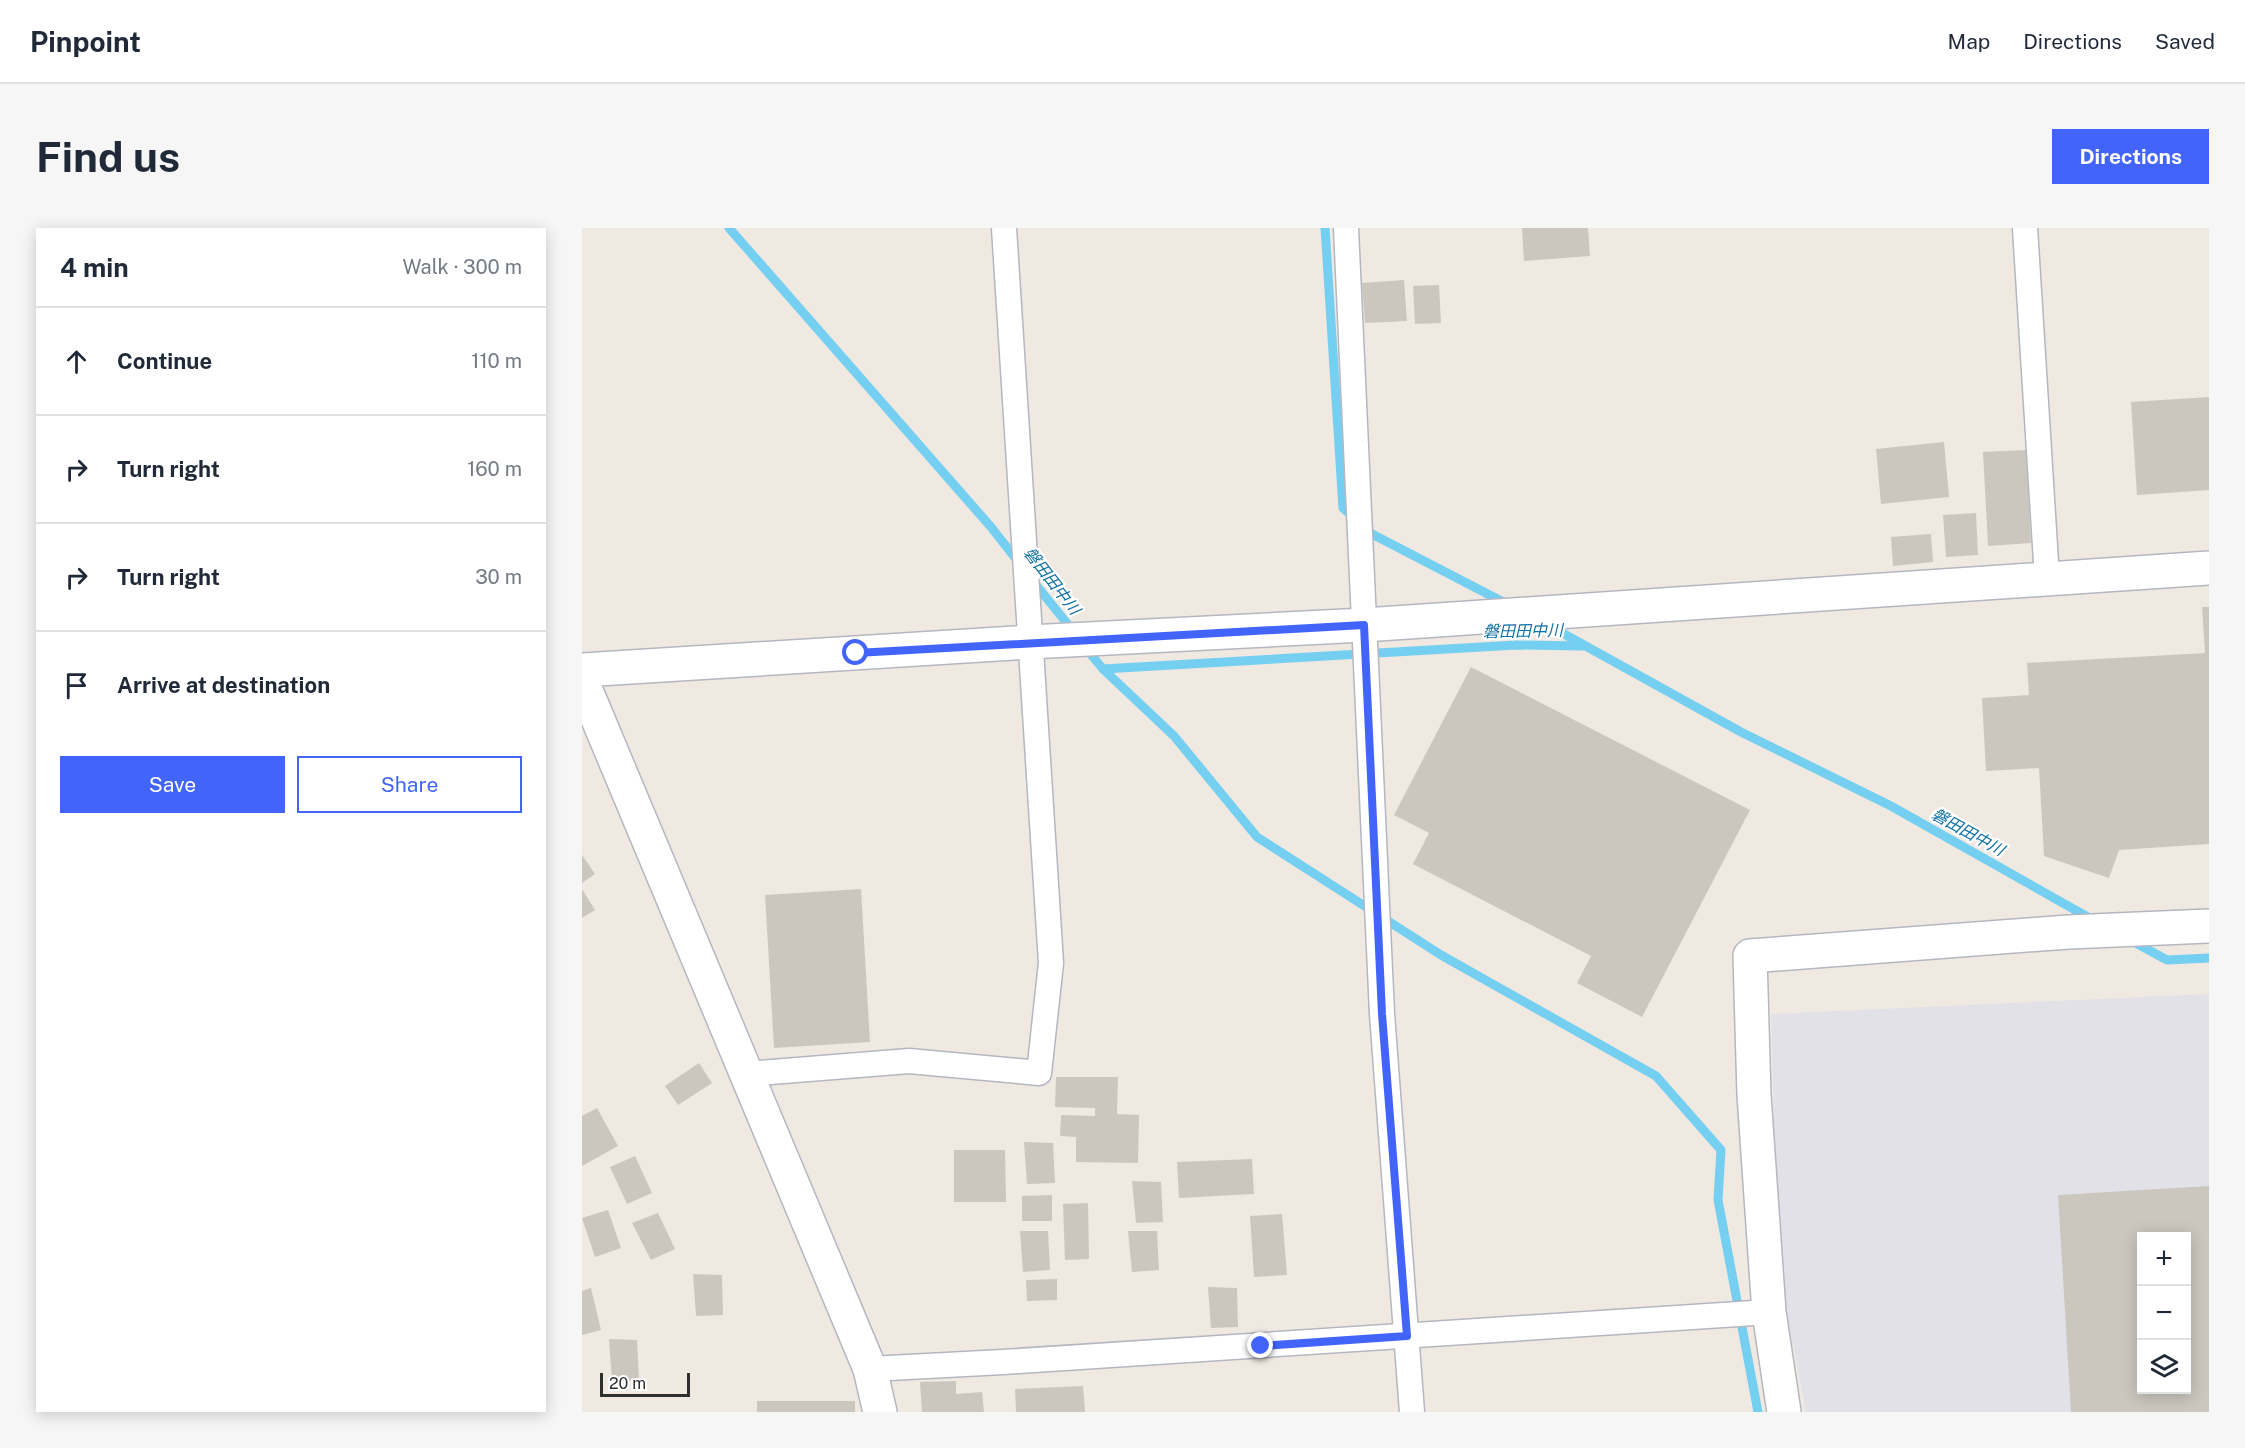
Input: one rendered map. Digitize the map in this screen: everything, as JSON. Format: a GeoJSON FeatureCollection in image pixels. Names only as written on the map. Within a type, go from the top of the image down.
{"type":"FeatureCollection","features":[{"type":"Feature","properties":{"kind":"street"},"geometry":{"type":"LineString","coordinates":[[746,1074],[909,1061],[1039,1073],[1051,963],[1004,228]]}},
{"type":"Feature","properties":{"kind":"street"},"geometry":{"type":"LineString","coordinates":[[1346,228],[1382,1014],[1412,1412]]}},
{"type":"Feature","properties":{"kind":"street"},"geometry":{"type":"LineString","coordinates":[[2025,228],[2047,578]]}},
{"type":"Feature","properties":{"kind":"street"},"geometry":{"type":"LineString","coordinates":[[582,670],[1029,642],[1364,625],[2209,568]]}},
{"type":"Feature","properties":{"kind":"street"},"geometry":{"type":"LineString","coordinates":[[582,681],[870,1369],[880,1412]]}},
{"type":"Feature","properties":{"kind":"street"},"geometry":{"type":"LineString","coordinates":[[1784,1412],[1769,1312],[1754,1095],[1750,956],[2068,932],[2209,926]]}},
{"type":"Feature","properties":{"kind":"street"},"geometry":{"type":"LineString","coordinates":[[870,1369],[994,1363],[1769,1312]]}},
{"type":"Feature","properties":{"kind":"shaded area"},"geometry":{"type":"Polygon","coordinates":[[[2209,994],[2209,1412],[1806,1412],[1778,1266],[1771,1014],[2209,994]]]}},
{"type":"Feature","properties":{"kind":"building"},"geometry":{"type":"Polygon","coordinates":[[[1522,228],[1588,228],[1590,256],[1524,261],[1522,228]]]}},
{"type":"Feature","properties":{"kind":"building"},"geometry":{"type":"Polygon","coordinates":[[[1404,280],[1407,321],[1365,323],[1362,283],[1404,280]]]}},
{"type":"Feature","properties":{"kind":"building"},"geometry":{"type":"Polygon","coordinates":[[[1439,285],[1441,323],[1415,324],[1413,286],[1439,285]]]}},
{"type":"Feature","properties":{"kind":"building"},"geometry":{"type":"Polygon","coordinates":[[[2209,397],[2209,490],[2137,495],[2131,402],[2209,397]]]}},
{"type":"Feature","properties":{"kind":"building"},"geometry":{"type":"Polygon","coordinates":[[[1944,442],[1949,497],[1881,504],[1876,449],[1944,442]]]}},
{"type":"Feature","properties":{"kind":"building"},"geometry":{"type":"Polygon","coordinates":[[[2026,450],[2031,543],[1988,546],[1983,452],[2026,450]]]}},
{"type":"Feature","properties":{"kind":"building"},"geometry":{"type":"Polygon","coordinates":[[[1976,513],[1978,555],[1946,557],[1943,515],[1976,513]]]}},
{"type":"Feature","properties":{"kind":"building"},"geometry":{"type":"Polygon","coordinates":[[[1931,534],[1933,562],[1893,566],[1891,537],[1931,534]]]}},
{"type":"Feature","properties":{"kind":"building"},"geometry":{"type":"Polygon","coordinates":[[[2202,607],[2209,607],[2209,844],[2119,850],[2109,878],[2044,856],[2039,768],[1986,771],[1982,698],[2029,695],[2027,663],[2205,653],[2202,607]]]}},
{"type":"Feature","properties":{"kind":"building"},"geometry":{"type":"Polygon","coordinates":[[[1471,667],[1750,810],[1642,1017],[1577,983],[1591,956],[1413,864],[1429,833],[1394,815],[1471,667]]]}},
{"type":"Feature","properties":{"kind":"building"},"geometry":{"type":"Polygon","coordinates":[[[582,855],[595,874],[582,883],[582,855]]]}},
{"type":"Feature","properties":{"kind":"building"},"geometry":{"type":"Polygon","coordinates":[[[582,889],[595,910],[582,918],[582,889]]]}},
{"type":"Feature","properties":{"kind":"building"},"geometry":{"type":"Polygon","coordinates":[[[861,889],[870,1042],[774,1048],[765,895],[861,889]]]}},
{"type":"Feature","properties":{"kind":"building"},"geometry":{"type":"Polygon","coordinates":[[[699,1063],[712,1083],[678,1105],[665,1086],[699,1063]]]}},
{"type":"Feature","properties":{"kind":"building"},"geometry":{"type":"Polygon","coordinates":[[[1056,1077],[1118,1077],[1117,1114],[1139,1115],[1138,1163],[1076,1162],[1076,1137],[1060,1136],[1061,1115],[1095,1116],[1095,1108],[1055,1107],[1056,1077]]]}},
{"type":"Feature","properties":{"kind":"building"},"geometry":{"type":"Polygon","coordinates":[[[597,1108],[618,1146],[582,1166],[582,1116],[597,1108]]]}},
{"type":"Feature","properties":{"kind":"building"},"geometry":{"type":"Polygon","coordinates":[[[1024,1142],[1053,1143],[1055,1183],[1027,1184],[1024,1142]]]}},
{"type":"Feature","properties":{"kind":"building"},"geometry":{"type":"Polygon","coordinates":[[[954,1150],[1005,1150],[1006,1202],[954,1202],[954,1150]]]}},
{"type":"Feature","properties":{"kind":"building"},"geometry":{"type":"Polygon","coordinates":[[[635,1156],[652,1193],[627,1204],[610,1167],[635,1156]]]}},
{"type":"Feature","properties":{"kind":"building"},"geometry":{"type":"Polygon","coordinates":[[[1252,1159],[1254,1194],[1179,1198],[1177,1162],[1252,1159]]]}},
{"type":"Feature","properties":{"kind":"building"},"geometry":{"type":"Polygon","coordinates":[[[1132,1181],[1161,1182],[1163,1222],[1136,1223],[1132,1181]]]}},
{"type":"Feature","properties":{"kind":"building"},"geometry":{"type":"Polygon","coordinates":[[[2209,1186],[2209,1412],[2071,1412],[2058,1195],[2209,1186]]]}},
{"type":"Feature","properties":{"kind":"building"},"geometry":{"type":"Polygon","coordinates":[[[1052,1195],[1052,1221],[1022,1221],[1022,1196],[1052,1195]]]}},
{"type":"Feature","properties":{"kind":"building"},"geometry":{"type":"Polygon","coordinates":[[[1088,1203],[1089,1259],[1065,1260],[1063,1204],[1088,1203]]]}},
{"type":"Feature","properties":{"kind":"building"},"geometry":{"type":"Polygon","coordinates":[[[608,1210],[621,1248],[595,1257],[582,1218],[608,1210]]]}},
{"type":"Feature","properties":{"kind":"building"},"geometry":{"type":"Polygon","coordinates":[[[658,1213],[675,1249],[651,1260],[632,1223],[658,1213]]]}},
{"type":"Feature","properties":{"kind":"building"},"geometry":{"type":"Polygon","coordinates":[[[1282,1214],[1287,1275],[1254,1277],[1250,1216],[1282,1214]]]}},
{"type":"Feature","properties":{"kind":"building"},"geometry":{"type":"Polygon","coordinates":[[[1020,1231],[1048,1231],[1050,1270],[1023,1272],[1020,1231]]]}},
{"type":"Feature","properties":{"kind":"building"},"geometry":{"type":"Polygon","coordinates":[[[1128,1231],[1157,1231],[1159,1270],[1132,1272],[1128,1231]]]}},
{"type":"Feature","properties":{"kind":"building"},"geometry":{"type":"Polygon","coordinates":[[[693,1274],[722,1275],[723,1315],[696,1316],[693,1274]]]}},
{"type":"Feature","properties":{"kind":"building"},"geometry":{"type":"Polygon","coordinates":[[[1057,1279],[1057,1300],[1027,1301],[1026,1280],[1057,1279]]]}},
{"type":"Feature","properties":{"kind":"building"},"geometry":{"type":"Polygon","coordinates":[[[1208,1287],[1237,1288],[1238,1327],[1211,1328],[1208,1287]]]}},
{"type":"Feature","properties":{"kind":"building"},"geometry":{"type":"Polygon","coordinates":[[[591,1288],[601,1330],[582,1335],[582,1291],[591,1288]]]}},
{"type":"Feature","properties":{"kind":"building"},"geometry":{"type":"Polygon","coordinates":[[[609,1339],[637,1340],[639,1380],[612,1381],[609,1339]]]}},
{"type":"Feature","properties":{"kind":"building"},"geometry":{"type":"Polygon","coordinates":[[[956,1381],[956,1394],[982,1392],[984,1412],[922,1412],[920,1382],[956,1381]]]}},
{"type":"Feature","properties":{"kind":"building"},"geometry":{"type":"Polygon","coordinates":[[[1083,1386],[1085,1412],[1016,1412],[1015,1389],[1083,1386]]]}},
{"type":"Feature","properties":{"kind":"building"},"geometry":{"type":"Polygon","coordinates":[[[757,1401],[855,1401],[855,1412],[757,1412],[757,1401]]]}},
{"type":"Feature","properties":{"kind":"waterway","name":"磐田田中川"},"geometry":{"type":"LineString","coordinates":[[729,228],[991,527],[1020,564]]}},
{"type":"Feature","properties":{"kind":"waterway","name":"磐田田中川"},"geometry":{"type":"LineString","coordinates":[[1325,228],[1343,508],[1372,534],[1507,604]]}},
{"type":"Feature","properties":{"kind":"waterway","name":"磐田田中川"},"geometry":{"type":"LineString","coordinates":[[1032,580],[1074,632]]}},
{"type":"Feature","properties":{"kind":"waterway","name":"磐田田中川"},"geometry":{"type":"LineString","coordinates":[[1546,624],[1741,732],[1891,806],[2093,920]]}},
{"type":"Feature","properties":{"kind":"waterway","name":"磐田田中川"},"geometry":{"type":"LineString","coordinates":[[1084,646],[1103,669],[1516,645],[1583,646]]}},
{"type":"Feature","properties":{"kind":"waterway"},"geometry":{"type":"LineString","coordinates":[[1103,669],[1174,736],[1257,837],[1441,955],[1656,1076],[1721,1150],[1718,1200],[1758,1412]]}},
{"type":"Feature","properties":{"kind":"waterway","name":"磐田田中川"},"geometry":{"type":"LineString","coordinates":[[2132,941],[2167,960],[2209,958]]}},
{"type":"Feature","properties":{"kind":"route"},"geometry":{"type":"LineString","coordinates":[[856,653],[1364,625],[1382,1014],[1407,1336],[1261,1346]]}}]}
